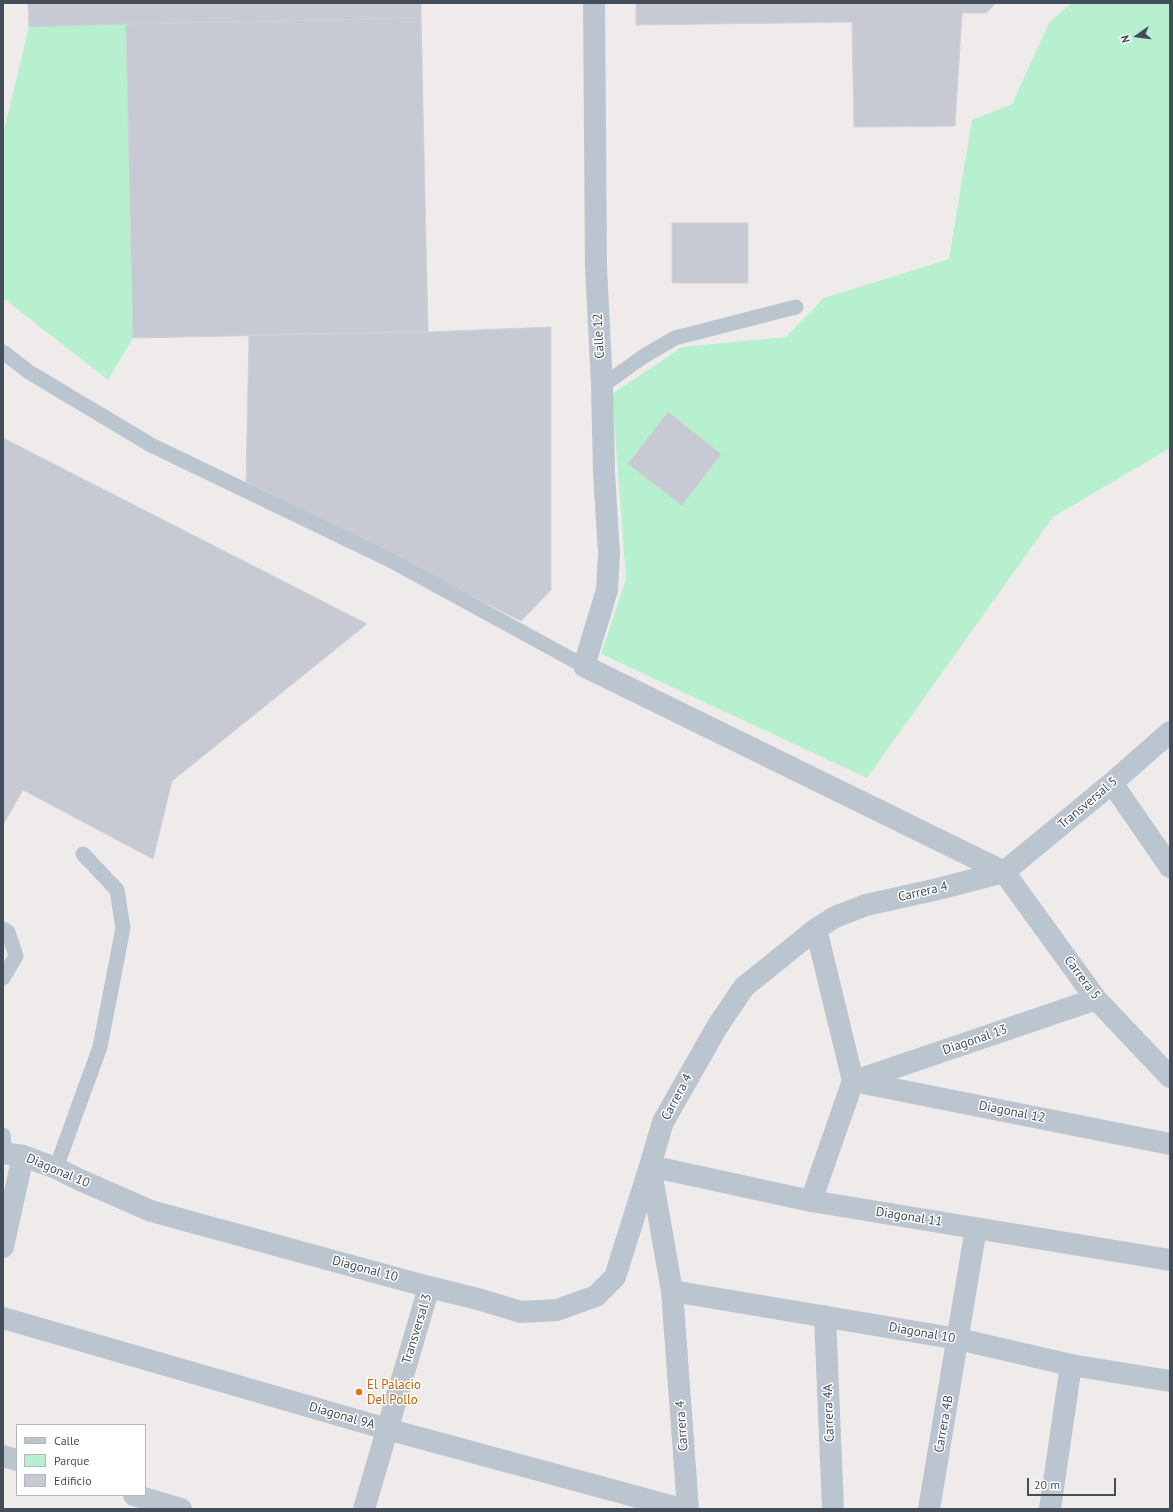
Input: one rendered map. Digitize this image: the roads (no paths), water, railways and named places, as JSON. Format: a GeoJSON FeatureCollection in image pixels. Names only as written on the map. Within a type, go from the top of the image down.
{"type":"FeatureCollection","features":[{"type":"Feature","properties":{"kind":"street","name":"Calle 12"},"geometry":{"type":"LineString","coordinates":[[584,666],[607,590],[609,553],[604,473],[602,386],[596,267],[594,3]]}},
{"type":"Feature","properties":{"kind":"street"},"geometry":{"type":"LineString","coordinates":[[584,666],[1004,872]]}},
{"type":"Feature","properties":{"kind":"street","name":"Transversal 5"},"geometry":{"type":"LineString","coordinates":[[1004,872],[1112,783],[1170,732]]}},
{"type":"Feature","properties":{"kind":"street"},"geometry":{"type":"LineString","coordinates":[[1112,783],[1170,867]]}},
{"type":"Feature","properties":{"kind":"street","name":"Carrera 4"},"geometry":{"type":"LineString","coordinates":[[688,1509],[672,1291],[650,1166],[663,1122],[717,1027],[744,987],[816,929],[835,917],[866,905],[1004,872]]}},
{"type":"Feature","properties":{"kind":"street","name":"Carrera 5"},"geometry":{"type":"LineString","coordinates":[[1004,872],[1096,999],[1170,1076]]}},
{"type":"Feature","properties":{"kind":"street"},"geometry":{"type":"LineString","coordinates":[[811,1201],[853,1081],[816,929]]}},
{"type":"Feature","properties":{"kind":"street","name":"Diagonal 13"},"geometry":{"type":"LineString","coordinates":[[853,1081],[1096,999]]}},
{"type":"Feature","properties":{"kind":"street","name":"Diagonal 12"},"geometry":{"type":"LineString","coordinates":[[853,1081],[1170,1144]]}},
{"type":"Feature","properties":{"kind":"street"},"geometry":{"type":"LineString","coordinates":[[3,1247],[9,1149]]}},
{"type":"Feature","properties":{"kind":"street","name":"Diagonal 10"},"geometry":{"type":"LineString","coordinates":[[9,1149],[56,1168],[151,1211],[478,1299],[521,1312],[557,1310],[596,1296],[616,1277],[650,1166]]}},
{"type":"Feature","properties":{"kind":"street","name":"Diagonal 11"},"geometry":{"type":"LineString","coordinates":[[650,1166],[811,1201],[1170,1260]]}},
{"type":"Feature","properties":{"kind":"street","name":"Carrera 4B"},"geometry":{"type":"LineString","coordinates":[[929,1509],[976,1228]]}},
{"type":"Feature","properties":{"kind":"street","name":"Transversal 3"},"geometry":{"type":"LineString","coordinates":[[364,1509],[429,1287]]}},
{"type":"Feature","properties":{"kind":"street","name":"Diagonal 10"},"geometry":{"type":"LineString","coordinates":[[672,1291],[958,1339],[1071,1365],[1170,1381]]}},
{"type":"Feature","properties":{"kind":"street","name":"Carrera 4A"},"geometry":{"type":"LineString","coordinates":[[826,1316],[833,1509]]}},
{"type":"Feature","properties":{"kind":"street","name":"Diagonal 9A"},"geometry":{"type":"LineString","coordinates":[[3,1318],[387,1429],[682,1509]]}},
{"type":"Feature","properties":{"kind":"street"},"geometry":{"type":"LineString","coordinates":[[1050,1509],[1071,1365]]}},
{"type":"Feature","properties":{"kind":"street"},"geometry":{"type":"LineString","coordinates":[[3,1456],[16,1460]]}},
{"type":"Feature","properties":{"kind":"street"},"geometry":{"type":"LineString","coordinates":[[137,1496],[181,1509]]}},
{"type":"Feature","properties":{"kind":"lane"},"geometry":{"type":"LineString","coordinates":[[602,386],[644,356],[675,338],[796,307]]}},
{"type":"Feature","properties":{"kind":"lane"},"geometry":{"type":"LineString","coordinates":[[3,352],[29,372],[151,445],[390,560],[584,666]]}},
{"type":"Feature","properties":{"kind":"lane"},"geometry":{"type":"LineString","coordinates":[[56,1168],[100,1047],[123,928],[117,890],[83,854]]}},
{"type":"Feature","properties":{"kind":"lane"},"geometry":{"type":"LineString","coordinates":[[3,929],[8,932],[16,956],[3,978]]}},
{"type":"Feature","properties":{"kind":"place","name":"El Palacio Del Pollo"},"geometry":{"type":"Point","coordinates":[359,1392]}}]}
